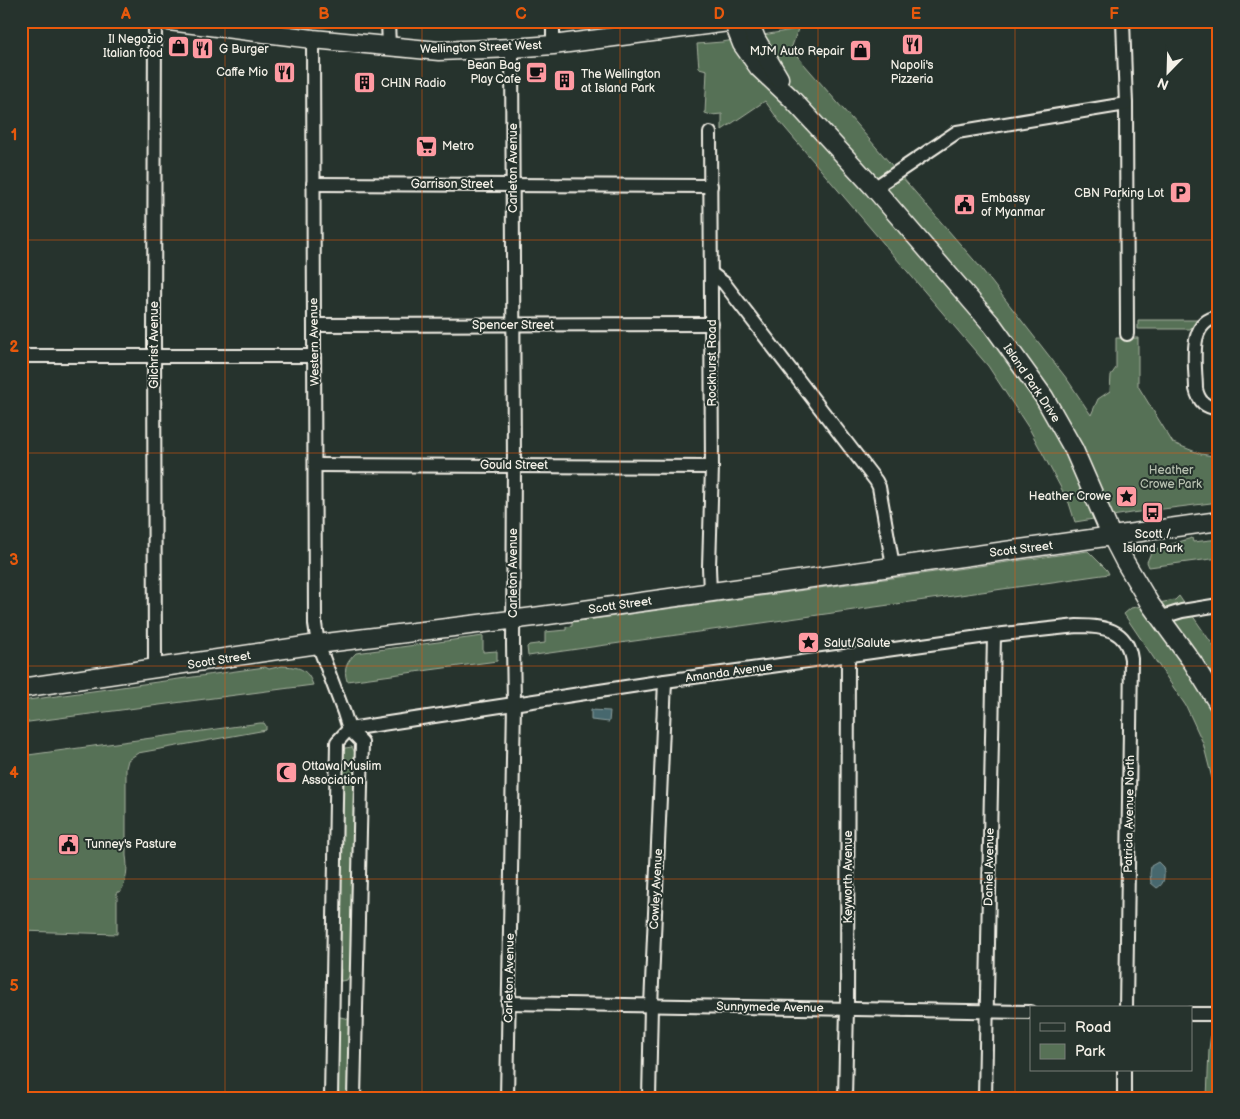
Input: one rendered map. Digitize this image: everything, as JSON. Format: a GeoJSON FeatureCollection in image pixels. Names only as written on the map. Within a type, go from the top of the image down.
{"type":"FeatureCollection","features":[{"type":"Feature","properties":{"kind":"main road","name":"Wellington Street West"},"geometry":{"type":"LineString","coordinates":[[169,21],[236,25],[313,39],[439,51],[553,45],[734,21]]}},
{"type":"Feature","properties":{"kind":"main road","name":"Island Park Drive"},"geometry":{"type":"LineString","coordinates":[[734,21],[738,37],[758,68],[791,98],[874,188],[993,326],[1044,397],[1074,450],[1112,537],[1130,570],[1155,611],[1193,663],[1219,705]]}},
{"type":"Feature","properties":{"kind":"main road","name":"Island Park Drive"},"geometry":{"type":"LineString","coordinates":[[749,21],[756,39],[791,98]]}},
{"type":"Feature","properties":{"kind":"main road","name":"Scott Street"},"geometry":{"type":"LineString","coordinates":[[21,688],[318,644],[513,620],[1219,521]]}},
{"type":"Feature","properties":{"kind":"street","name":"Gilchrist Avenue"},"geometry":{"type":"LineString","coordinates":[[155,21],[154,355],[156,669]]}},
{"type":"Feature","properties":{"kind":"street"},"geometry":{"type":"LineString","coordinates":[[388,21],[388,47]]}},
{"type":"Feature","properties":{"kind":"street"},"geometry":{"type":"LineString","coordinates":[[553,21],[553,45]]}},
{"type":"Feature","properties":{"kind":"street"},"geometry":{"type":"LineString","coordinates":[[1123,21],[1126,104],[1127,334]]}},
{"type":"Feature","properties":{"kind":"street","name":"Western Avenue"},"geometry":{"type":"LineString","coordinates":[[313,39],[315,624],[318,644],[349,729],[362,742],[354,1098]]}},
{"type":"Feature","properties":{"kind":"street","name":"Carleton Avenue"},"geometry":{"type":"LineString","coordinates":[[506,1098],[514,703],[514,184],[512,48]]}},
{"type":"Feature","properties":{"kind":"street"},"geometry":{"type":"LineString","coordinates":[[874,188],[957,132],[1126,104]]}},
{"type":"Feature","properties":{"kind":"street","name":"Rockhurst Road"},"geometry":{"type":"LineString","coordinates":[[710,133],[712,274],[710,593]]}},
{"type":"Feature","properties":{"kind":"street","name":"Garrison Street"},"geometry":{"type":"LineString","coordinates":[[313,184],[711,186]]}},
{"type":"Feature","properties":{"kind":"street"},"geometry":{"type":"LineString","coordinates":[[712,274],[724,283],[876,481],[879,487],[893,566]]}},
{"type":"Feature","properties":{"kind":"street"},"geometry":{"type":"LineString","coordinates":[[1219,317],[1206,320],[1202,325],[1196,342],[1196,389],[1199,401],[1219,409]]}},
{"type":"Feature","properties":{"kind":"street","name":"Spencer Street"},"geometry":{"type":"LineString","coordinates":[[314,325],[514,326],[712,324]]}},
{"type":"Feature","properties":{"kind":"street"},"geometry":{"type":"LineString","coordinates":[[21,356],[314,356]]}},
{"type":"Feature","properties":{"kind":"street","name":"Gould Street"},"geometry":{"type":"LineString","coordinates":[[315,465],[712,467]]}},
{"type":"Feature","properties":{"kind":"street"},"geometry":{"type":"LineString","coordinates":[[1155,611],[1182,610],[1219,605]]}},
{"type":"Feature","properties":{"kind":"street","name":"Amanda Avenue"},"geometry":{"type":"LineString","coordinates":[[349,729],[514,703],[994,635],[1077,626],[1091,626],[1110,630]]}},
{"type":"Feature","properties":{"kind":"street","name":"Patricia Avenue North"},"geometry":{"type":"LineString","coordinates":[[1110,630],[1126,642],[1132,659],[1126,1006]]}},
{"type":"Feature","properties":{"kind":"street","name":"Daniel Avenue"},"geometry":{"type":"LineString","coordinates":[[985,1098],[994,635]]}},
{"type":"Feature","properties":{"kind":"street","name":"Keyworth Avenue"},"geometry":{"type":"LineString","coordinates":[[845,1098],[848,656]]}},
{"type":"Feature","properties":{"kind":"street","name":"Cowley Avenue"},"geometry":{"type":"LineString","coordinates":[[649,1098],[651,1006],[666,681]]}},
{"type":"Feature","properties":{"kind":"street"},"geometry":{"type":"LineString","coordinates":[[331,1098],[338,742],[349,729]]}},
{"type":"Feature","properties":{"kind":"street"},"geometry":{"type":"LineString","coordinates":[[333,998],[356,998]]}},
{"type":"Feature","properties":{"kind":"street","name":"Sunnymede Avenue"},"geometry":{"type":"LineString","coordinates":[[508,1003],[1030,1012]]}},
{"type":"Feature","properties":{"kind":"street"},"geometry":{"type":"LineString","coordinates":[[1192,1014],[1219,1014]]}},
{"type":"Feature","properties":{"kind":"street"},"geometry":{"type":"LineString","coordinates":[[1124,1072],[1124,1098]]}},
{"type":"Feature","properties":{"kind":"green space","name":"Heather Crowe Park"},"geometry":{"type":"Polygon","coordinates":[[[798,29],[791,49],[980,267],[1067,379],[1091,415],[1098,399],[1110,391],[1111,375],[1116,368],[1116,338],[1138,338],[1138,386],[1173,443],[1201,454],[1219,457],[1219,502],[1075,522],[1069,503],[1030,430],[988,366],[780,122],[765,101],[722,130],[722,114],[711,115],[705,113],[707,70],[699,68],[697,44],[722,42],[798,29]]]}},
{"type":"Feature","properties":{"kind":"green space"},"geometry":{"type":"Polygon","coordinates":[[[1138,320],[1198,320],[1190,329],[1138,329],[1138,320]]]}},
{"type":"Feature","properties":{"kind":"green space"},"geometry":{"type":"Polygon","coordinates":[[[1192,538],[1193,542],[1219,539],[1219,558],[1149,567],[1147,562],[1152,550],[1192,538]]]}},
{"type":"Feature","properties":{"kind":"green space"},"geometry":{"type":"Polygon","coordinates":[[[1088,551],[1109,574],[528,656],[527,647],[529,645],[545,643],[545,632],[566,630],[566,627],[572,626],[572,622],[1088,551]]]}},
{"type":"Feature","properties":{"kind":"green space"},"geometry":{"type":"Polygon","coordinates":[[[1179,596],[1219,654],[1219,806],[1203,743],[1186,706],[1124,614],[1131,608],[1175,600],[1179,596]]]}},
{"type":"Feature","properties":{"kind":"green space"},"geometry":{"type":"Polygon","coordinates":[[[483,636],[483,652],[497,651],[497,661],[347,681],[345,672],[350,659],[356,653],[483,636]]]}},
{"type":"Feature","properties":{"kind":"green space"},"geometry":{"type":"Polygon","coordinates":[[[282,666],[302,670],[311,679],[313,685],[21,723],[21,701],[282,666]]]}},
{"type":"Feature","properties":{"kind":"green space"},"geometry":{"type":"Polygon","coordinates":[[[264,723],[266,730],[138,753],[128,760],[126,768],[127,869],[126,879],[120,892],[117,892],[117,934],[21,931],[21,756],[264,723]]]}},
{"type":"Feature","properties":{"kind":"green space"},"geometry":{"type":"Polygon","coordinates":[[[352,747],[355,753],[350,974],[347,980],[341,981],[338,975],[342,753],[345,748],[352,747]]]}},
{"type":"Feature","properties":{"kind":"green space"},"geometry":{"type":"Polygon","coordinates":[[[1219,971],[1219,1098],[1207,1098],[1209,1049],[1219,971]]]}},
{"type":"Feature","properties":{"kind":"green space"},"geometry":{"type":"Polygon","coordinates":[[[340,1017],[349,1020],[348,1098],[335,1098],[337,1020],[340,1017]]]}},
{"type":"Feature","properties":{"kind":"water"},"geometry":{"type":"Polygon","coordinates":[[[591,710],[610,711],[609,722],[591,720],[591,710]]]}},
{"type":"Feature","properties":{"kind":"water"},"geometry":{"type":"Polygon","coordinates":[[[1158,862],[1163,867],[1164,876],[1162,884],[1157,888],[1151,883],[1150,874],[1151,866],[1158,862]]]}},
{"type":"Feature","properties":{"kind":"place","name":"Napoli's Pizzeria"},"geometry":{"type":"Point","coordinates":[912,44]}},
{"type":"Feature","properties":{"kind":"place","name":"Il Negozio Italian food"},"geometry":{"type":"Point","coordinates":[179,46]}},
{"type":"Feature","properties":{"kind":"place","name":"G Burger"},"geometry":{"type":"Point","coordinates":[203,49]}},
{"type":"Feature","properties":{"kind":"place","name":"MJM Auto Repair"},"geometry":{"type":"Point","coordinates":[860,51]}},
{"type":"Feature","properties":{"kind":"place","name":"Caffe Mio"},"geometry":{"type":"Point","coordinates":[284,72]}},
{"type":"Feature","properties":{"kind":"place","name":"Bean Bag Play Cafe"},"geometry":{"type":"Point","coordinates":[537,72]}},
{"type":"Feature","properties":{"kind":"place","name":"The Wellington at Island Park"},"geometry":{"type":"Point","coordinates":[565,81]}},
{"type":"Feature","properties":{"kind":"place","name":"CHIN Radio"},"geometry":{"type":"Point","coordinates":[365,83]}},
{"type":"Feature","properties":{"kind":"place","name":"Metro"},"geometry":{"type":"Point","coordinates":[426,146]}},
{"type":"Feature","properties":{"kind":"place","name":"CBN Parking Lot"},"geometry":{"type":"Point","coordinates":[1180,193]}},
{"type":"Feature","properties":{"kind":"place","name":"Embassy of Myanmar"},"geometry":{"type":"Point","coordinates":[965,205]}},
{"type":"Feature","properties":{"kind":"place","name":"Heather Crowe"},"geometry":{"type":"Point","coordinates":[1127,496]}},
{"type":"Feature","properties":{"kind":"place","name":"Scott / Island Park"},"geometry":{"type":"Point","coordinates":[1153,513]}},
{"type":"Feature","properties":{"kind":"place","name":"Salut/Salute"},"geometry":{"type":"Point","coordinates":[808,643]}},
{"type":"Feature","properties":{"kind":"place","name":"Ottawa Muslim Association"},"geometry":{"type":"Point","coordinates":[286,773]}},
{"type":"Feature","properties":{"kind":"place","name":"Tunney's Pasture"},"geometry":{"type":"Point","coordinates":[69,844]}}]}
